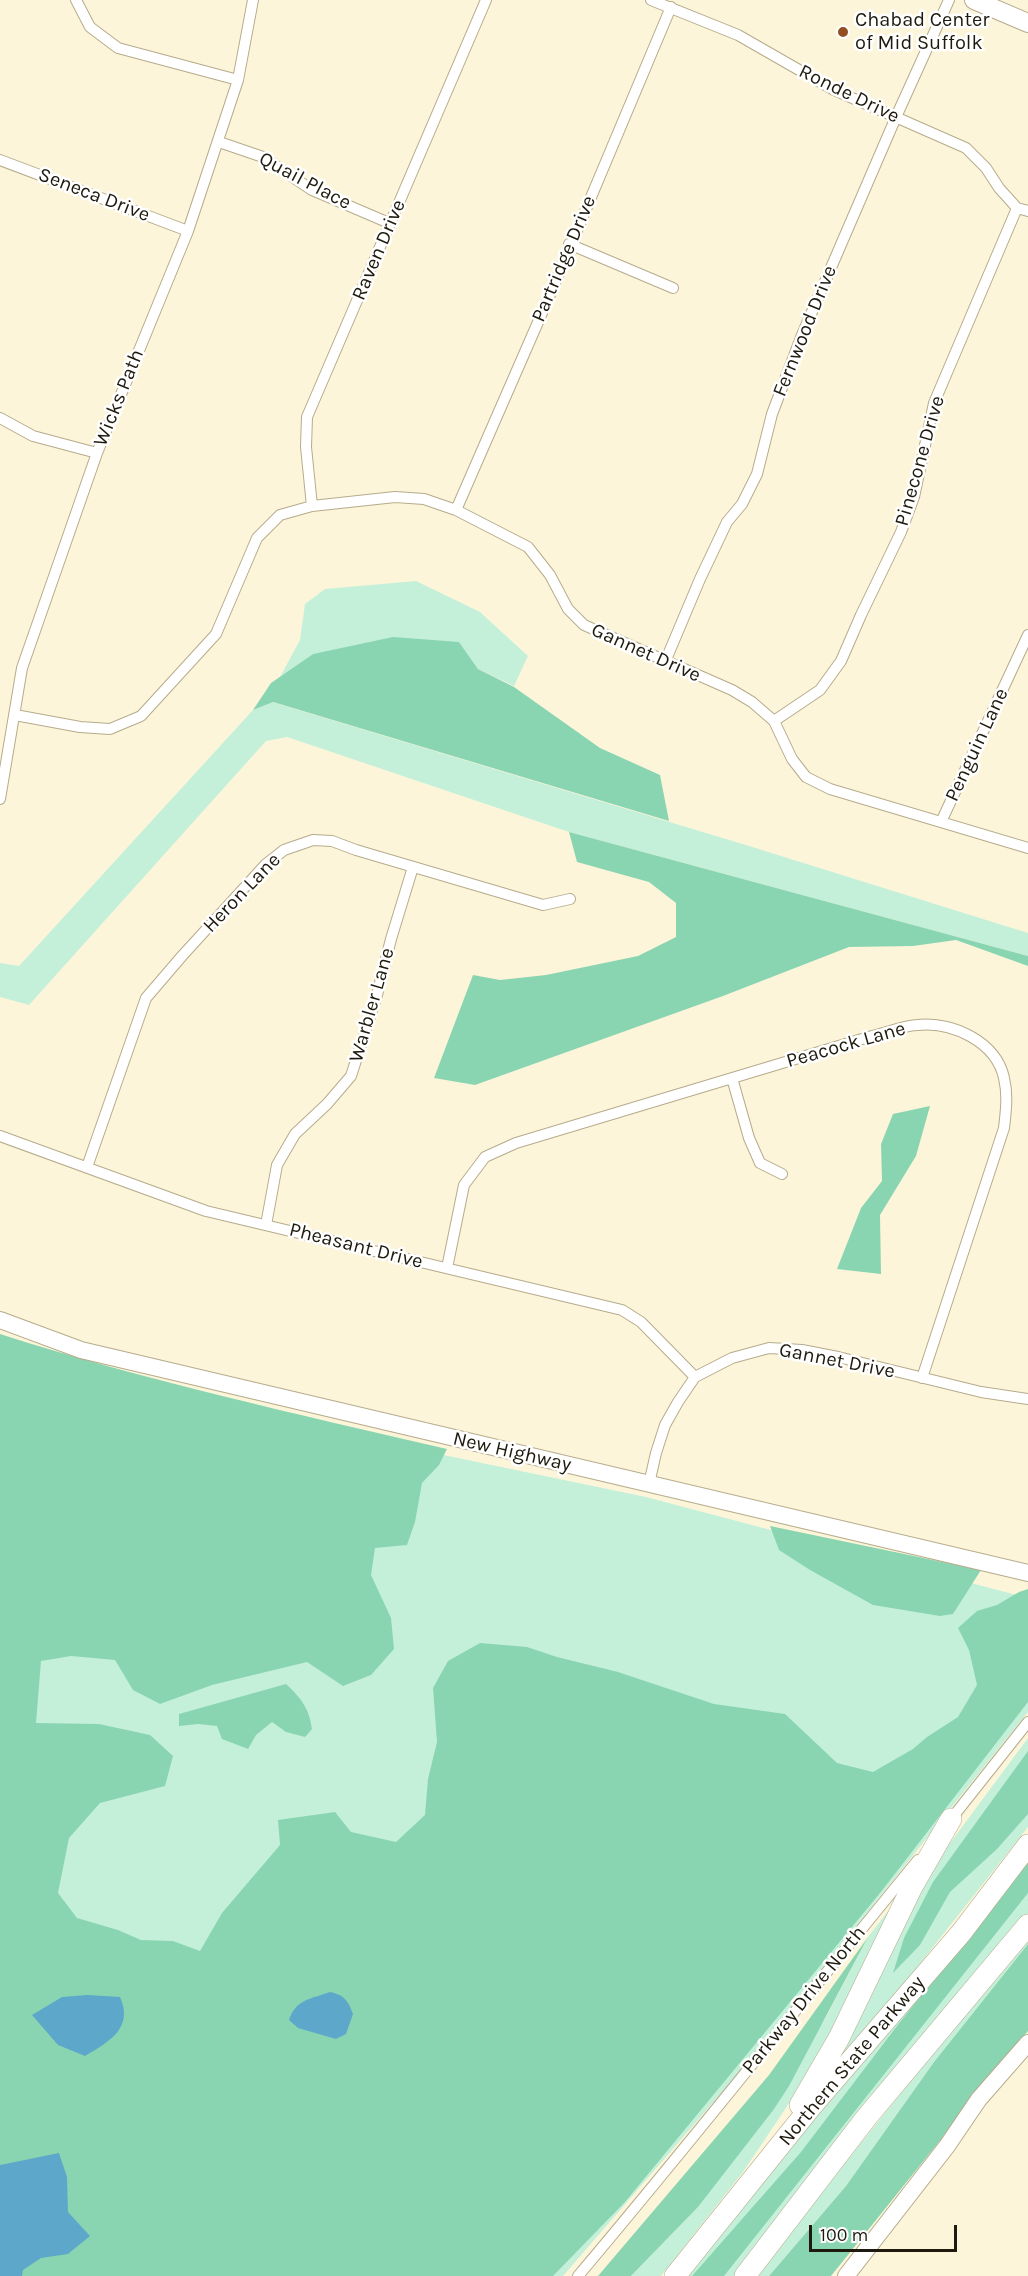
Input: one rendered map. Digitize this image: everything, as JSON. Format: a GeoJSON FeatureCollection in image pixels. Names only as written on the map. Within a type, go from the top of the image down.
{"type":"FeatureCollection","features":[{"type":"Feature","properties":{"kind":"highway"},"geometry":{"type":"LineString","coordinates":[[770,2158],[839,2038],[912,1887],[951,1819]]}},
{"type":"Feature","properties":{"kind":"highway","name":"Northern State Parkway"},"geometry":{"type":"LineString","coordinates":[[675,2276],[770,2158],[961,1932],[1028,1845]]}},
{"type":"Feature","properties":{"kind":"highway"},"geometry":{"type":"LineString","coordinates":[[745,2276],[866,2118],[1028,1924]]}},
{"type":"Feature","properties":{"kind":"main road"},"geometry":{"type":"LineString","coordinates":[[974,0],[1028,23]]}},
{"type":"Feature","properties":{"kind":"street"},"geometry":{"type":"LineString","coordinates":[[76,0],[90,27],[118,48],[238,80]]}},
{"type":"Feature","properties":{"kind":"street","name":"Wicks Path"},"geometry":{"type":"LineString","coordinates":[[0,800],[22,668],[97,453],[188,231],[219,142],[238,80],[253,0]]}},
{"type":"Feature","properties":{"kind":"street","name":"Raven Drive"},"geometry":{"type":"LineString","coordinates":[[312,506],[306,447],[307,417],[389,223],[461,63],[486,0]]}},
{"type":"Feature","properties":{"kind":"street","name":"Ronde Drive"},"geometry":{"type":"LineString","coordinates":[[651,0],[738,35],[834,90],[966,148],[986,168],[999,188],[1022,209]]}},
{"type":"Feature","properties":{"kind":"street","name":"Fernwood Drive"},"geometry":{"type":"LineString","coordinates":[[665,662],[727,522],[742,504],[757,474],[772,414],[789,369],[896,117],[949,0]]}},
{"type":"Feature","properties":{"kind":"street","name":"Partridge Drive"},"geometry":{"type":"LineString","coordinates":[[456,510],[671,8]]}},
{"type":"Feature","properties":{"kind":"street","name":"Quail Place"},"geometry":{"type":"LineString","coordinates":[[219,142],[262,157],[312,190],[389,223]]}},
{"type":"Feature","properties":{"kind":"street","name":"Seneca Drive"},"geometry":{"type":"LineString","coordinates":[[0,160],[188,231]]}},
{"type":"Feature","properties":{"kind":"street","name":"Pinecone Drive"},"geometry":{"type":"LineString","coordinates":[[774,721],[820,690],[842,661],[861,615],[901,532],[914,497],[934,403],[1022,209]]}},
{"type":"Feature","properties":{"kind":"street"},"geometry":{"type":"LineString","coordinates":[[569,244],[673,288]]}},
{"type":"Feature","properties":{"kind":"street"},"geometry":{"type":"LineString","coordinates":[[0,418],[33,436],[97,453]]}},
{"type":"Feature","properties":{"kind":"street","name":"Gannet Drive"},"geometry":{"type":"LineString","coordinates":[[15,715],[80,728],[110,729],[141,716],[216,634],[257,538],[280,515],[312,506],[395,497],[424,499],[456,510],[528,547],[550,575],[568,609],[584,625],[732,690],[752,702],[774,721],[792,759],[806,777],[830,789],[1028,848]]}},
{"type":"Feature","properties":{"kind":"street","name":"Penguin Lane"},"geometry":{"type":"LineString","coordinates":[[941,822],[1028,635]]}},
{"type":"Feature","properties":{"kind":"street","name":"Heron Lane"},"geometry":{"type":"LineString","coordinates":[[87,1167],[146,998],[265,865],[284,850],[313,840],[332,842],[543,905],[570,899]]}},
{"type":"Feature","properties":{"kind":"street","name":"Warbler Lane"},"geometry":{"type":"LineString","coordinates":[[266,1225],[277,1166],[295,1134],[327,1104],[351,1076],[377,995],[413,867]]}},
{"type":"Feature","properties":{"kind":"street","name":"Peacock Lane"},"geometry":{"type":"LineString","coordinates":[[447,1268],[464,1185],[485,1157],[516,1143],[732,1078],[916,1025],[939,1025],[972,1036],[992,1053],[1004,1075],[1008,1102],[1004,1128],[922,1378]]}},
{"type":"Feature","properties":{"kind":"street"},"geometry":{"type":"LineString","coordinates":[[732,1078],[760,1163],[782,1174]]}},
{"type":"Feature","properties":{"kind":"street","name":"Pheasant Drive"},"geometry":{"type":"LineString","coordinates":[[0,1136],[206,1211],[622,1310],[641,1322],[695,1377]]}},
{"type":"Feature","properties":{"kind":"street","name":"New Highway"},"geometry":{"type":"LineString","coordinates":[[0,1320],[81,1350],[1028,1573]]}},
{"type":"Feature","properties":{"kind":"street","name":"Gannet Drive"},"geometry":{"type":"LineString","coordinates":[[649,1484],[665,1425],[695,1377],[732,1358],[770,1348],[802,1350],[838,1357],[981,1392],[1028,1399]]}},
{"type":"Feature","properties":{"kind":"street","name":"Parkway Drive North"},"geometry":{"type":"LineString","coordinates":[[578,2276],[659,2180],[1028,1722]]}},
{"type":"Feature","properties":{"kind":"street"},"geometry":{"type":"LineString","coordinates":[[846,2276],[947,2146],[979,2099],[1028,2043]]}},
{"type":"Feature","properties":{"kind":"green space"},"geometry":{"type":"Polygon","coordinates":[[[416,581],[480,612],[528,656],[514,686],[478,669],[459,642],[313,654],[280,677],[300,640],[305,604],[325,589],[416,581]]]}},
{"type":"Feature","properties":{"kind":"green space"},"geometry":{"type":"Polygon","coordinates":[[[393,637],[459,642],[478,669],[514,687],[600,748],[660,775],[669,821],[273,702],[253,710],[271,683],[313,654],[393,637]]]}},
{"type":"Feature","properties":{"kind":"green space"},"geometry":{"type":"Polygon","coordinates":[[[272,702],[1028,933],[1028,956],[569,832],[287,737],[266,741],[29,1005],[0,997],[0,963],[19,966],[253,710],[272,702]]]}},
{"type":"Feature","properties":{"kind":"green space"},"geometry":{"type":"Polygon","coordinates":[[[569,832],[1028,956],[1028,966],[956,940],[913,946],[849,947],[723,996],[475,1085],[434,1078],[473,975],[500,980],[546,975],[638,956],[676,937],[676,903],[649,882],[577,862],[569,832]]]}},
{"type":"Feature","properties":{"kind":"green space"},"geometry":{"type":"Polygon","coordinates":[[[930,1106],[916,1156],[880,1215],[881,1274],[837,1269],[861,1208],[882,1181],[881,1144],[893,1114],[930,1106]]]}},
{"type":"Feature","properties":{"kind":"green space"},"geometry":{"type":"Polygon","coordinates":[[[0,1334],[166,1382],[447,1449],[439,1465],[422,1483],[415,1522],[407,1545],[375,1548],[371,1575],[391,1618],[394,1649],[371,1675],[343,1686],[307,1662],[212,1685],[160,1704],[133,1690],[115,1660],[71,1656],[41,1661],[36,1723],[99,1724],[150,1735],[173,1756],[165,1786],[100,1803],[69,1838],[58,1893],[77,1918],[118,1930],[141,1940],[173,1941],[200,1951],[222,1913],[280,1845],[278,1820],[335,1812],[351,1832],[396,1842],[425,1815],[428,1779],[437,1742],[433,1688],[448,1661],[480,1643],[527,1647],[618,1672],[714,1704],[785,1714],[837,1763],[873,1772],[913,1749],[958,1717],[977,1685],[969,1650],[958,1628],[977,1611],[997,1605],[1028,1589],[1028,1702],[880,1893],[625,2202],[553,2276],[0,2276],[0,1334]]]}},
{"type":"Feature","properties":{"kind":"green space"},"geometry":{"type":"Polygon","coordinates":[[[0,1363],[646,1497],[1028,1598],[1028,1712],[736,2076],[563,2276],[0,2276],[0,1363]]]}},
{"type":"Feature","properties":{"kind":"green space"},"geometry":{"type":"Polygon","coordinates":[[[770,1526],[981,1570],[953,1614],[940,1616],[873,1605],[779,1550],[770,1526]]]}},
{"type":"Feature","properties":{"kind":"green space"},"geometry":{"type":"Polygon","coordinates":[[[286,1684],[300,1699],[309,1715],[312,1729],[305,1737],[286,1732],[272,1722],[256,1735],[248,1749],[222,1739],[217,1726],[198,1724],[179,1726],[179,1714],[286,1684]]]}},
{"type":"Feature","properties":{"kind":"green space"},"geometry":{"type":"Polygon","coordinates":[[[1028,1738],[1028,1827],[831,2076],[892,1940],[939,1858],[1028,1738]]]}},
{"type":"Feature","properties":{"kind":"green space"},"geometry":{"type":"Polygon","coordinates":[[[1028,1751],[1028,1814],[997,1849],[950,1892],[920,1945],[893,1973],[904,1938],[933,1882],[1028,1751]]]}},
{"type":"Feature","properties":{"kind":"green space"},"geometry":{"type":"Polygon","coordinates":[[[1028,1851],[1028,1914],[738,2276],[683,2276],[1028,1851]]]}},
{"type":"Feature","properties":{"kind":"green space"},"geometry":{"type":"Polygon","coordinates":[[[1028,1861],[1028,1893],[724,2276],[692,2276],[801,2152],[897,2026],[1028,1861]]]}},
{"type":"Feature","properties":{"kind":"green space"},"geometry":{"type":"Polygon","coordinates":[[[899,1897],[900,1904],[810,2072],[743,2172],[661,2276],[631,2276],[698,2207],[825,2019],[868,1937],[899,1897]]]}},
{"type":"Feature","properties":{"kind":"green space"},"geometry":{"type":"Polygon","coordinates":[[[1028,1935],[1028,1944],[934,2062],[846,2186],[769,2276],[754,2276],[1028,1935]]]}},
{"type":"Feature","properties":{"kind":"green space"},"geometry":{"type":"Polygon","coordinates":[[[868,1937],[789,2086],[774,2109],[698,2207],[631,2276],[598,2276],[769,2075],[868,1937]]]}},
{"type":"Feature","properties":{"kind":"green space"},"geometry":{"type":"Polygon","coordinates":[[[1028,1944],[1028,2031],[831,2276],[769,2276],[846,2186],[934,2062],[1028,1944]]]}},
{"type":"Feature","properties":{"kind":"water"},"geometry":{"type":"Polygon","coordinates":[[[330,1992],[345,1999],[353,2014],[346,2034],[336,2039],[298,2028],[289,2020],[300,2004],[330,1992]]]}},
{"type":"Feature","properties":{"kind":"water"},"geometry":{"type":"Polygon","coordinates":[[[87,1995],[120,1997],[124,2017],[117,2033],[85,2056],[58,2045],[32,2015],[62,1997],[87,1995]]]}},
{"type":"Feature","properties":{"kind":"water"},"geometry":{"type":"Polygon","coordinates":[[[59,2153],[67,2177],[68,2212],[90,2236],[68,2254],[41,2258],[23,2270],[22,2276],[0,2276],[0,2165],[59,2153]]]}},
{"type":"Feature","properties":{"kind":"place","name":"Chabad Center of Mid Suffolk"},"geometry":{"type":"Point","coordinates":[843,32]}}]}
